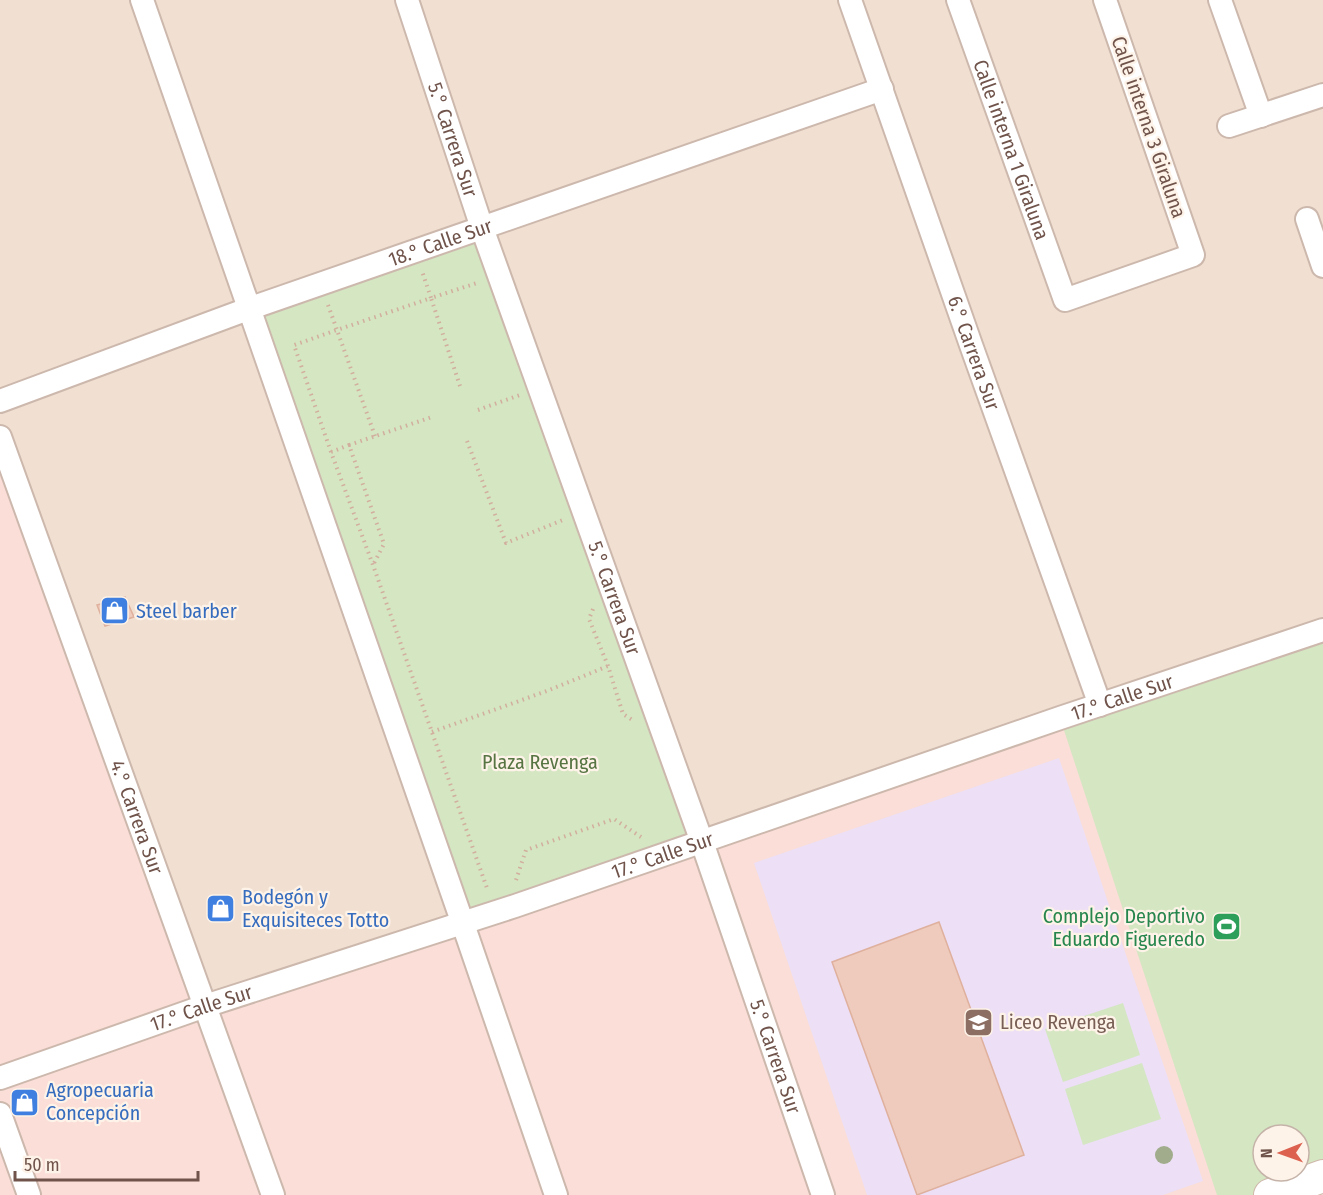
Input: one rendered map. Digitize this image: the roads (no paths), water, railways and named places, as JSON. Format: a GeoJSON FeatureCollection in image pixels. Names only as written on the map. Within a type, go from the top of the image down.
{"type":"FeatureCollection","features":[{"type":"Feature","properties":{"kind":"street"},"geometry":{"type":"LineString","coordinates":[[141,0],[556,1195]]}},
{"type":"Feature","properties":{"kind":"street","name":"5.° Carrera Sur"},"geometry":{"type":"LineString","coordinates":[[407,0],[482,228],[702,842],[823,1195]]}},
{"type":"Feature","properties":{"kind":"street","name":"6.° Carrera Sur"},"geometry":{"type":"LineString","coordinates":[[850,0],[1100,705]]}},
{"type":"Feature","properties":{"kind":"street","name":"Calle interna 1 Giraluna"},"geometry":{"type":"LineString","coordinates":[[958,0],[1065,300],[1193,255]]}},
{"type":"Feature","properties":{"kind":"street","name":"Calle interna 3 Giraluna"},"geometry":{"type":"LineString","coordinates":[[1105,0],[1193,255]]}},
{"type":"Feature","properties":{"kind":"street"},"geometry":{"type":"LineString","coordinates":[[1220,0],[1260,116]]}},
{"type":"Feature","properties":{"kind":"street","name":"18.° Calle Sur"},"geometry":{"type":"LineString","coordinates":[[0,401],[248,309],[882,89]]}},
{"type":"Feature","properties":{"kind":"street"},"geometry":{"type":"LineString","coordinates":[[1229,126],[1323,95]]}},
{"type":"Feature","properties":{"kind":"street"},"geometry":{"type":"LineString","coordinates":[[1307,219],[1323,266]]}},
{"type":"Feature","properties":{"kind":"street","name":"4.° Carrera Sur"},"geometry":{"type":"LineString","coordinates":[[0,437],[273,1195]]}},
{"type":"Feature","properties":{"kind":"street","name":"17.° Calle Sur"},"geometry":{"type":"LineString","coordinates":[[0,1078],[205,1006],[463,924],[1323,630]]}},
{"type":"Feature","properties":{"kind":"street"},"geometry":{"type":"LineString","coordinates":[[0,1114],[29,1195]]}},
{"type":"Feature","properties":{"kind":"street"},"geometry":{"type":"LineString","coordinates":[[1270,1195],[1323,1176]]}},
{"type":"Feature","properties":{"kind":"place","name":"Steel barber"},"geometry":{"type":"Point","coordinates":[115,611]}},
{"type":"Feature","properties":{"kind":"place","name":"Bodegón y Exquisiteces Totto"},"geometry":{"type":"Point","coordinates":[221,908]}},
{"type":"Feature","properties":{"kind":"place","name":"Complejo Deportivo Eduardo Figueredo"},"geometry":{"type":"Point","coordinates":[1226,927]}},
{"type":"Feature","properties":{"kind":"place","name":"Liceo Revenga"},"geometry":{"type":"Point","coordinates":[979,1022]}},
{"type":"Feature","properties":{"kind":"place","name":"Agropecuaria Concepción"},"geometry":{"type":"Point","coordinates":[25,1102]}},
{"type":"Feature","properties":{"kind":"park label","name":"Plaza Revenga"},"geometry":{"type":"Point","coordinates":[540,762]}}]}
